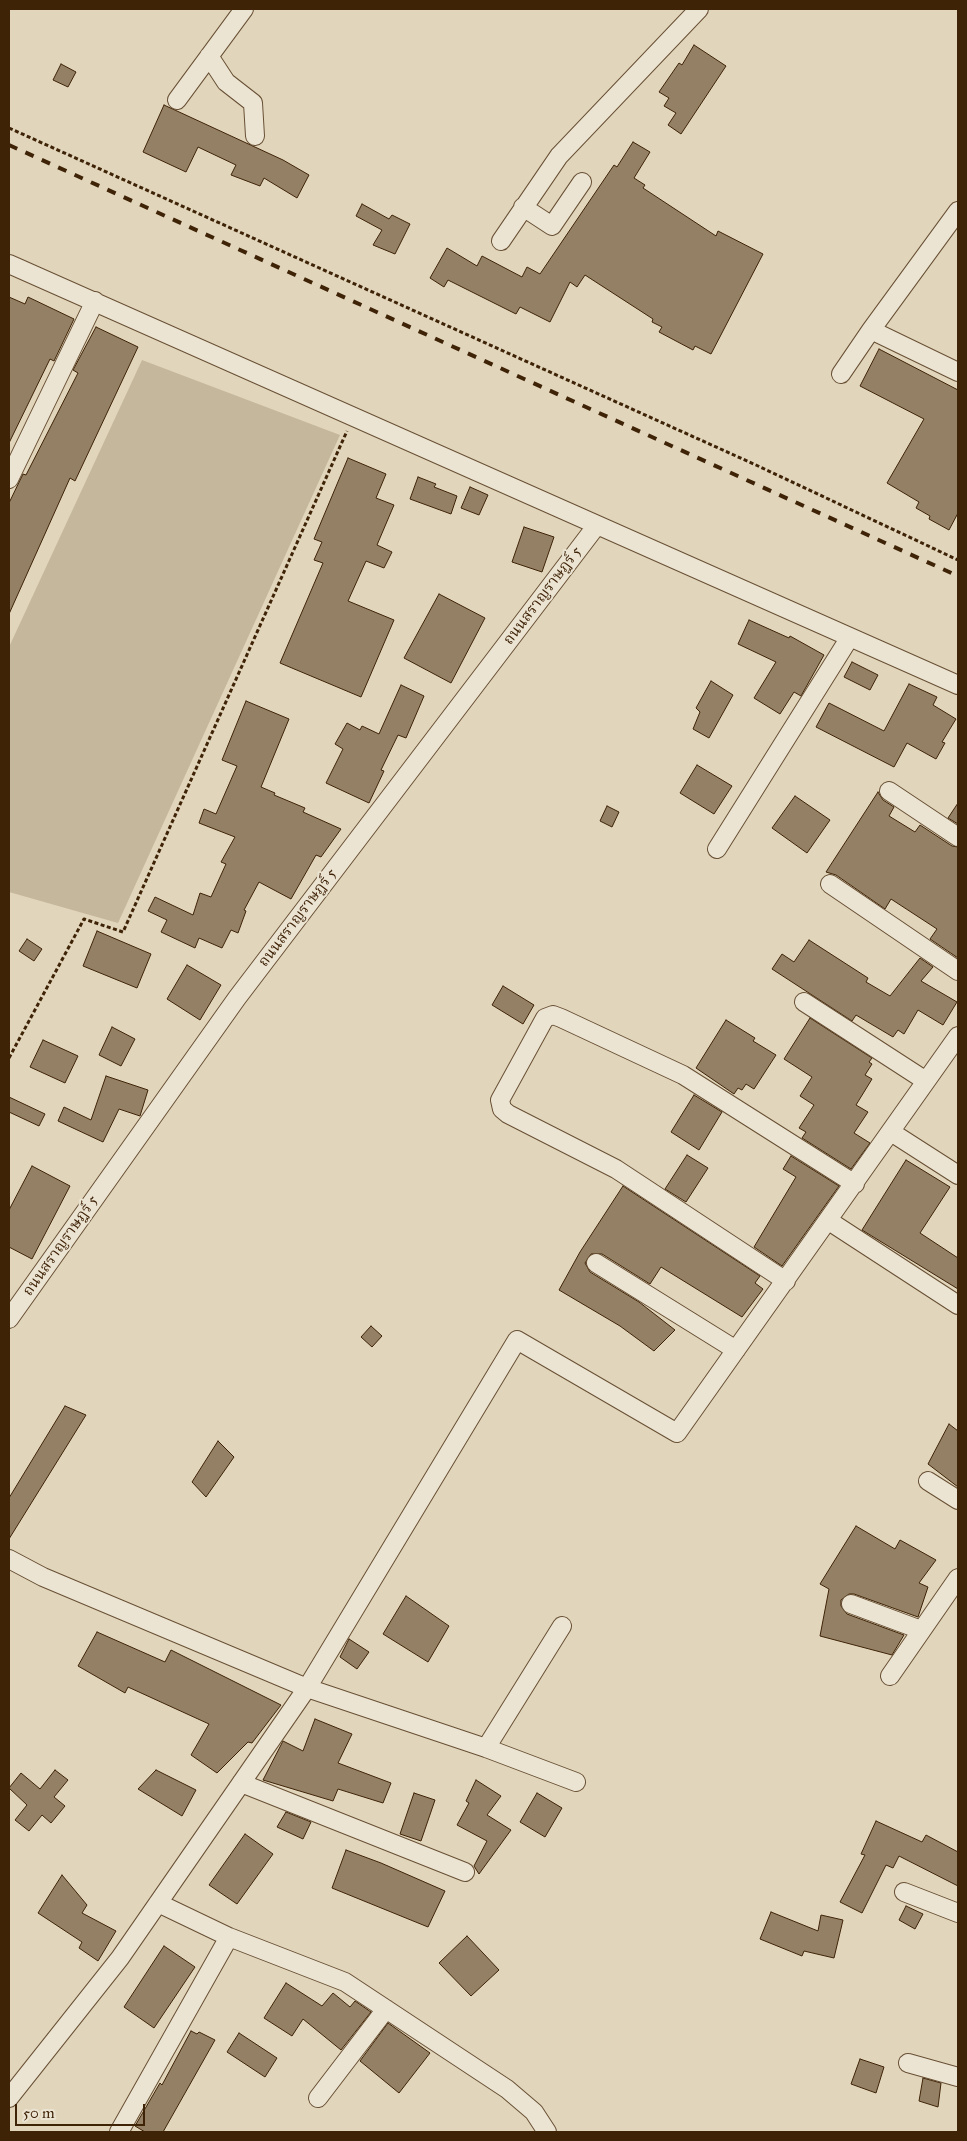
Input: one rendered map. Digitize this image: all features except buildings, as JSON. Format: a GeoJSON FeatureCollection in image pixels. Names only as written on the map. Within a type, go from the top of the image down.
{"type":"FeatureCollection","features":[{"type":"Feature","properties":{"kind":"street"},"geometry":{"type":"LineString","coordinates":[[178,100],[244,9]]}},
{"type":"Feature","properties":{"kind":"street"},"geometry":{"type":"LineString","coordinates":[[501,241],[559,156],[698,9]]}},
{"type":"Feature","properties":{"kind":"street"},"geometry":{"type":"LineString","coordinates":[[209,56],[226,82],[253,103],[255,109],[255,136]]}},
{"type":"Feature","properties":{"kind":"street"},"geometry":{"type":"LineString","coordinates":[[523,207],[548,232],[582,182]]}},
{"type":"Feature","properties":{"kind":"street"},"geometry":{"type":"LineString","coordinates":[[841,374],[870,330],[958,211]]}},
{"type":"Feature","properties":{"kind":"street"},"geometry":{"type":"LineString","coordinates":[[9,264],[958,685]]}},
{"type":"Feature","properties":{"kind":"street"},"geometry":{"type":"LineString","coordinates":[[9,479],[95,301]]}},
{"type":"Feature","properties":{"kind":"street"},"geometry":{"type":"LineString","coordinates":[[870,330],[958,372]]}},
{"type":"Feature","properties":{"kind":"street","name":"ถนนสราญราษฎร์ 5"},"geometry":{"type":"LineString","coordinates":[[9,1319],[237,998],[598,525]]}},
{"type":"Feature","properties":{"kind":"street"},"geometry":{"type":"LineString","coordinates":[[717,849],[850,637]]}},
{"type":"Feature","properties":{"kind":"street"},"geometry":{"type":"LineString","coordinates":[[890,791],[958,837]]}},
{"type":"Feature","properties":{"kind":"street"},"geometry":{"type":"LineString","coordinates":[[830,884],[958,971]]}},
{"type":"Feature","properties":{"kind":"street"},"geometry":{"type":"LineString","coordinates":[[804,1002],[926,1081]]}},
{"type":"Feature","properties":{"kind":"street"},"geometry":{"type":"LineString","coordinates":[[786,1281],[616,1169],[508,1114],[502,1109],[500,1100],[545,1018],[552,1015],[561,1018],[683,1074],[855,1184]]}},
{"type":"Feature","properties":{"kind":"street"},"geometry":{"type":"LineString","coordinates":[[9,2098],[120,1958],[307,1688],[517,1340],[677,1433],[829,1221],[958,1036]]}},
{"type":"Feature","properties":{"kind":"street"},"geometry":{"type":"LineString","coordinates":[[891,1132],[958,1176]]}},
{"type":"Feature","properties":{"kind":"street"},"geometry":{"type":"LineString","coordinates":[[829,1221],[958,1305]]}},
{"type":"Feature","properties":{"kind":"street"},"geometry":{"type":"LineString","coordinates":[[596,1263],[736,1350]]}},
{"type":"Feature","properties":{"kind":"street"},"geometry":{"type":"LineString","coordinates":[[928,1481],[958,1500]]}},
{"type":"Feature","properties":{"kind":"street"},"geometry":{"type":"LineString","coordinates":[[9,1559],[42,1578],[307,1688],[486,1748],[576,1782]]}},
{"type":"Feature","properties":{"kind":"street"},"geometry":{"type":"LineString","coordinates":[[890,1676],[920,1630],[958,1578]]}},
{"type":"Feature","properties":{"kind":"street"},"geometry":{"type":"LineString","coordinates":[[851,1604],[920,1630]]}},
{"type":"Feature","properties":{"kind":"street"},"geometry":{"type":"LineString","coordinates":[[486,1748],[562,1626]]}},
{"type":"Feature","properties":{"kind":"street"},"geometry":{"type":"LineString","coordinates":[[241,1783],[465,1872]]}},
{"type":"Feature","properties":{"kind":"street"},"geometry":{"type":"LineString","coordinates":[[904,1892],[958,1913]]}},
{"type":"Feature","properties":{"kind":"street"},"geometry":{"type":"LineString","coordinates":[[158,1903],[229,1937],[345,1982],[507,2089],[534,2112],[547,2132]]}},
{"type":"Feature","properties":{"kind":"street"},"geometry":{"type":"LineString","coordinates":[[119,2132],[229,1937]]}},
{"type":"Feature","properties":{"kind":"street"},"geometry":{"type":"LineString","coordinates":[[318,2098],[386,2009]]}},
{"type":"Feature","properties":{"kind":"street"},"geometry":{"type":"LineString","coordinates":[[908,2064],[958,2077]]}},
{"type":"Feature","properties":{"kind":"path"},"geometry":{"type":"LineString","coordinates":[[9,128],[756,465],[958,560]]}},
{"type":"Feature","properties":{"kind":"path"},"geometry":{"type":"LineString","coordinates":[[9,1058],[84,919],[123,932],[354,416]]}},
{"type":"Feature","properties":{"kind":"shaded area"},"geometry":{"type":"Polygon","coordinates":[[[142,360],[340,435],[118,923],[9,892],[9,647],[142,360]]]}},
{"type":"Feature","properties":{"kind":"railway"},"geometry":{"type":"LineString","coordinates":[[9,145],[958,576]]}}]}
